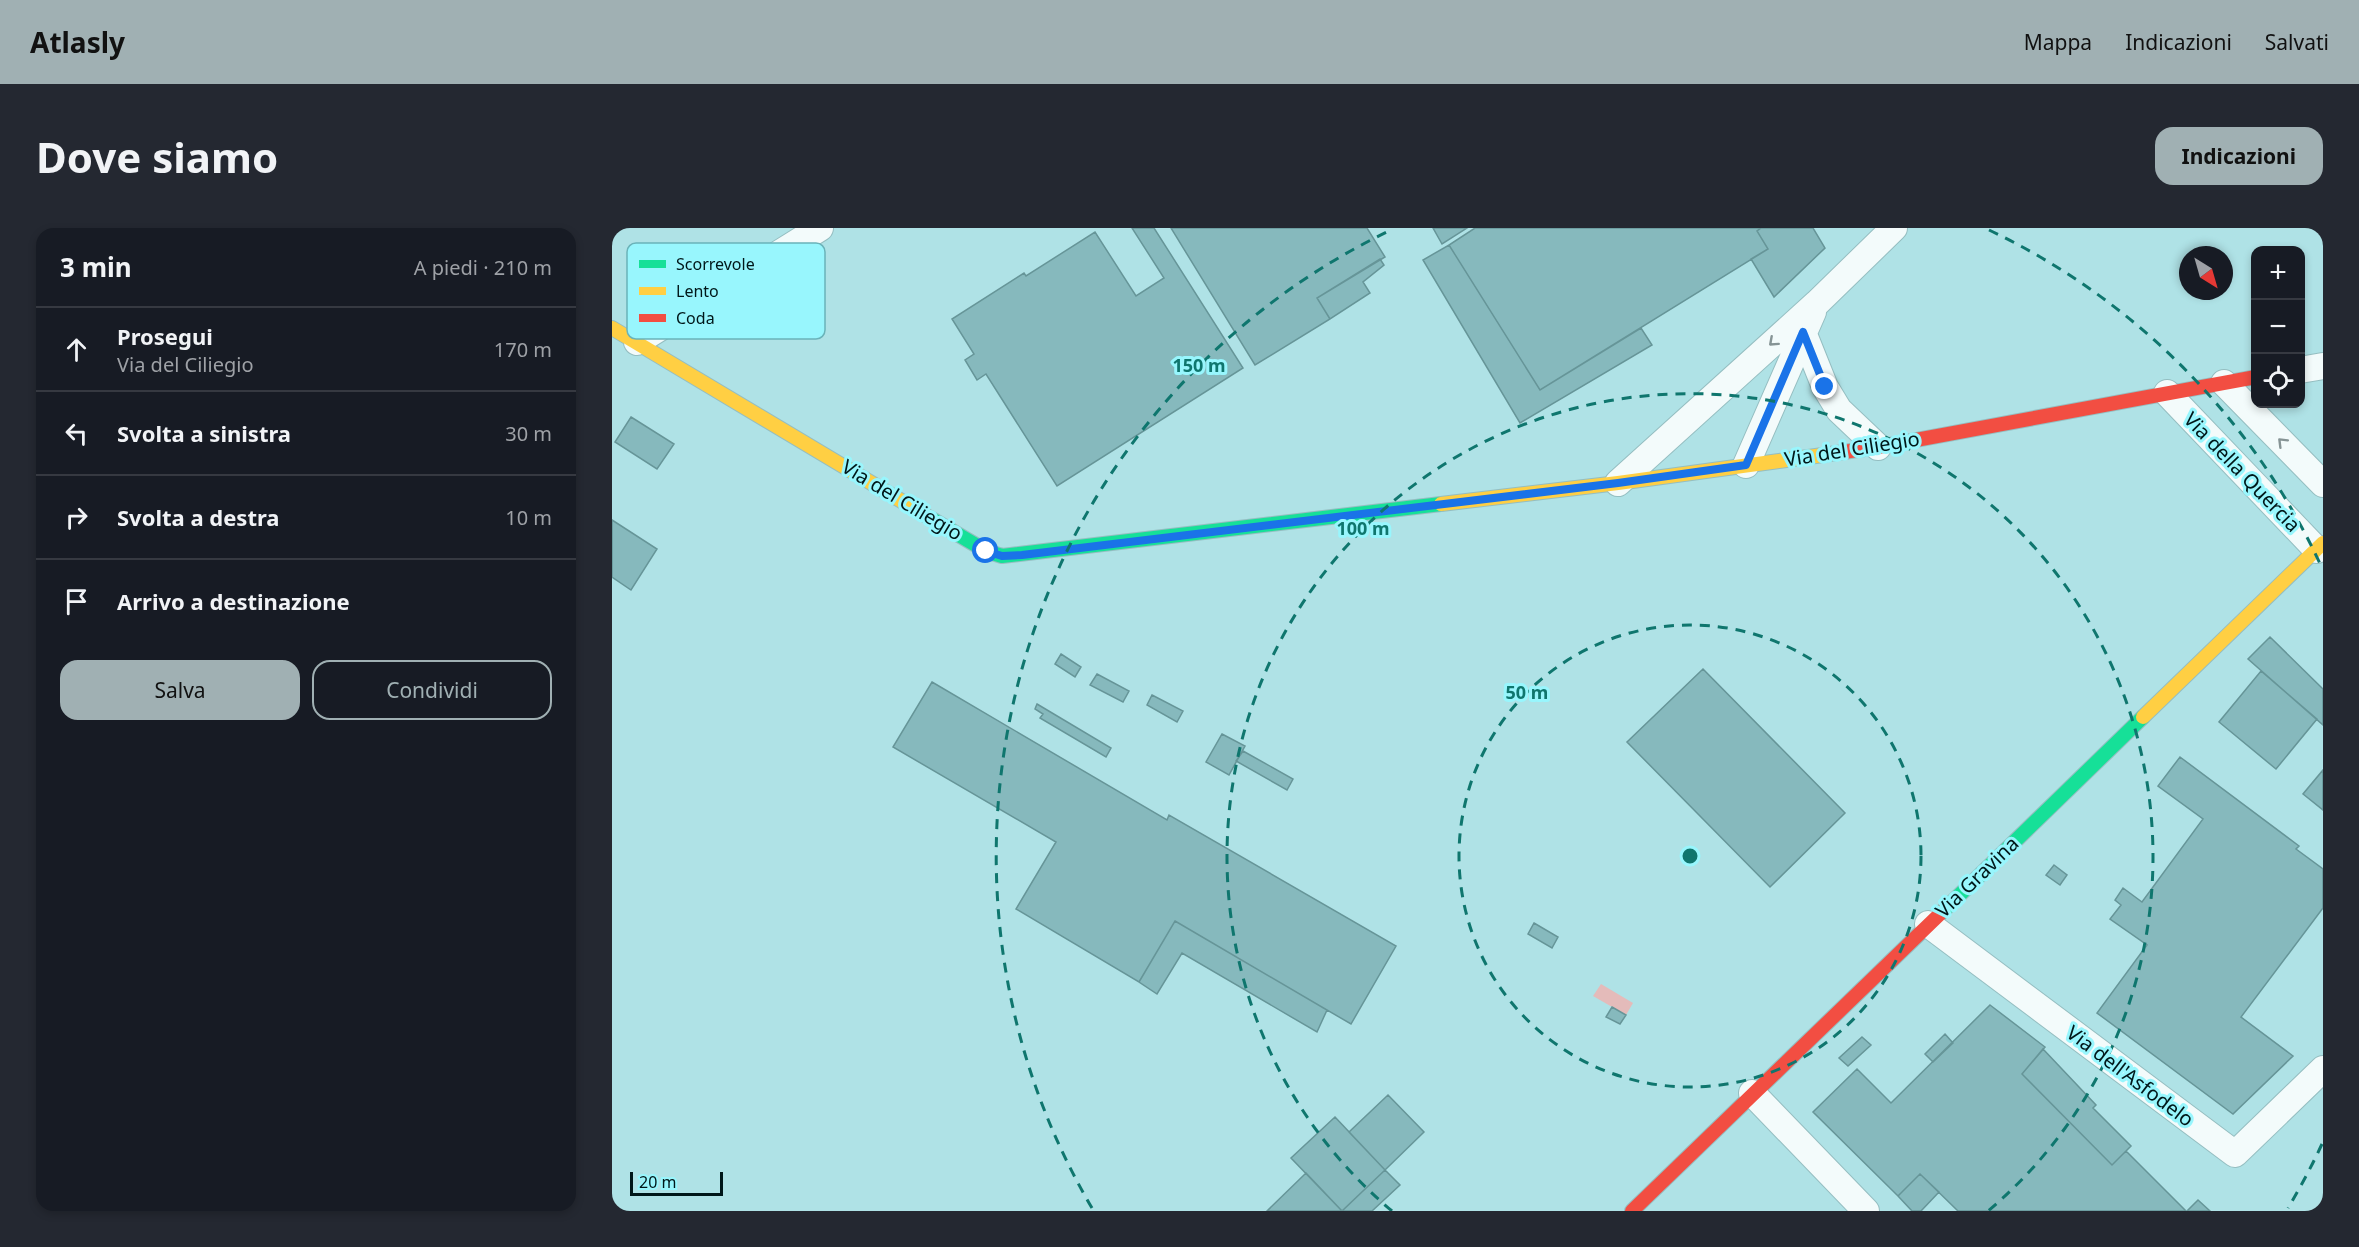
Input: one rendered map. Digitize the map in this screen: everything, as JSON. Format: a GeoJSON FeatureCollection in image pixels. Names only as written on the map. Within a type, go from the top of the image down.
{"type":"FeatureCollection","features":[{"type":"Feature","properties":{"kind":"street"},"geometry":{"type":"LineString","coordinates":[[796,243],[820,228]]}},
{"type":"Feature","properties":{"kind":"street"},"geometry":{"type":"LineString","coordinates":[[1618,483],[1816,303],[1894,228]]}},
{"type":"Feature","properties":{"kind":"street"},"geometry":{"type":"LineString","coordinates":[[1746,465],[1816,303]]}},
{"type":"Feature","properties":{"kind":"street","name":"Via del Ciliegio"},"geometry":{"type":"LineString","coordinates":[[612,328],[627,336]]}},
{"type":"Feature","properties":{"kind":"street"},"geometry":{"type":"LineString","coordinates":[[1803,332],[1825,387],[1839,410],[1878,447]]}},
{"type":"Feature","properties":{"kind":"street","name":"Via del Ciliegio"},"geometry":{"type":"LineString","coordinates":[[632,339],[986,551],[1002,556],[1618,483],[1878,447],[2251,379]]}},
{"type":"Feature","properties":{"kind":"street"},"geometry":{"type":"LineString","coordinates":[[637,342],[642,339]]}},
{"type":"Feature","properties":{"kind":"street"},"geometry":{"type":"LineString","coordinates":[[2305,369],[2323,366]]}},
{"type":"Feature","properties":{"kind":"street"},"geometry":{"type":"LineString","coordinates":[[2224,383],[2323,484]]}},
{"type":"Feature","properties":{"kind":"street","name":"Via della Quercia"},"geometry":{"type":"LineString","coordinates":[[2167,393],[2320,547]]}},
{"type":"Feature","properties":{"kind":"street","name":"Via Gravina"},"geometry":{"type":"LineString","coordinates":[[1632,1211],[2320,547]]}},
{"type":"Feature","properties":{"kind":"street","name":"Via dell'Asfodelo"},"geometry":{"type":"LineString","coordinates":[[1928,924],[2235,1154],[2323,1069]]}},
{"type":"Feature","properties":{"kind":"street"},"geometry":{"type":"LineString","coordinates":[[1752,1093],[1866,1211]]}},
{"type":"Feature","properties":{"kind":"shaded area"},"geometry":{"type":"Polygon","coordinates":[[[1601,984],[1633,1003],[1626,1015],[1593,996],[1601,984]]]}},
{"type":"Feature","properties":{"kind":"building"},"geometry":{"type":"Polygon","coordinates":[[[1132,228],[1154,228],[1243,368],[1057,486],[986,374],[977,380],[965,360],[974,354],[952,319],[1024,273],[1026,276],[1095,232],[1136,296],[1164,278],[1132,228]]]}},
{"type":"Feature","properties":{"kind":"building"},"geometry":{"type":"Polygon","coordinates":[[[1171,228],[1367,228],[1385,257],[1317,298],[1330,319],[1255,365],[1171,228]]]}},
{"type":"Feature","properties":{"kind":"building"},"geometry":{"type":"Polygon","coordinates":[[[1433,228],[1467,228],[1442,244],[1433,228]]]}},
{"type":"Feature","properties":{"kind":"building"},"geometry":{"type":"Polygon","coordinates":[[[1475,228],[1761,228],[1757,231],[1768,249],[1540,390],[1449,245],[1475,228]]]}},
{"type":"Feature","properties":{"kind":"building"},"geometry":{"type":"Polygon","coordinates":[[[1761,228],[1813,228],[1825,248],[1774,297],[1751,259],[1768,249],[1757,231],[1761,228]]]}},
{"type":"Feature","properties":{"kind":"building"},"geometry":{"type":"Polygon","coordinates":[[[1449,245],[1540,390],[1641,328],[1652,345],[1520,423],[1423,260],[1449,245]]]}},
{"type":"Feature","properties":{"kind":"building"},"geometry":{"type":"Polygon","coordinates":[[[1380,259],[1384,265],[1363,282],[1370,293],[1330,319],[1317,298],[1380,259]]]}},
{"type":"Feature","properties":{"kind":"building"},"geometry":{"type":"Polygon","coordinates":[[[631,417],[674,444],[657,469],[615,442],[631,417]]]}},
{"type":"Feature","properties":{"kind":"building"},"geometry":{"type":"Polygon","coordinates":[[[612,520],[657,549],[631,590],[612,577],[612,520]]]}},
{"type":"Feature","properties":{"kind":"building"},"geometry":{"type":"Polygon","coordinates":[[[2270,637],[2323,689],[2323,725],[2248,659],[2270,637]]]}},
{"type":"Feature","properties":{"kind":"building"},"geometry":{"type":"Polygon","coordinates":[[[1061,654],[1081,667],[1075,677],[1055,664],[1061,654]]]}},
{"type":"Feature","properties":{"kind":"building"},"geometry":{"type":"Polygon","coordinates":[[[1703,669],[1845,813],[1770,887],[1627,742],[1703,669]]]}},
{"type":"Feature","properties":{"kind":"building"},"geometry":{"type":"Polygon","coordinates":[[[2261,671],[2317,719],[2276,769],[2219,722],[2261,671]]]}},
{"type":"Feature","properties":{"kind":"building"},"geometry":{"type":"Polygon","coordinates":[[[1097,674],[1129,691],[1123,702],[1090,685],[1097,674]]]}},
{"type":"Feature","properties":{"kind":"building"},"geometry":{"type":"Polygon","coordinates":[[[932,682],[1167,820],[1169,815],[1396,946],[1351,1024],[1175,921],[1139,982],[1016,909],[1056,842],[893,747],[932,682]]]}},
{"type":"Feature","properties":{"kind":"building"},"geometry":{"type":"Polygon","coordinates":[[[1152,695],[1183,711],[1177,722],[1147,705],[1152,695]]]}},
{"type":"Feature","properties":{"kind":"building"},"geometry":{"type":"Polygon","coordinates":[[[1037,704],[1111,748],[1106,757],[1040,718],[1043,714],[1035,709],[1037,704]]]}},
{"type":"Feature","properties":{"kind":"building"},"geometry":{"type":"Polygon","coordinates":[[[1222,734],[1245,746],[1229,775],[1206,762],[1222,734]]]}},
{"type":"Feature","properties":{"kind":"building"},"geometry":{"type":"Polygon","coordinates":[[[1243,751],[1293,779],[1287,790],[1236,761],[1243,751]]]}},
{"type":"Feature","properties":{"kind":"building"},"geometry":{"type":"Polygon","coordinates":[[[2180,757],[2299,846],[2296,849],[2323,869],[2323,908],[2241,1017],[2293,1056],[2233,1114],[2097,1013],[2147,945],[2110,919],[2121,905],[2115,900],[2123,888],[2142,902],[2203,819],[2158,786],[2180,757]]]}},
{"type":"Feature","properties":{"kind":"building"},"geometry":{"type":"Polygon","coordinates":[[[2323,770],[2323,810],[2303,794],[2323,770]]]}},
{"type":"Feature","properties":{"kind":"building"},"geometry":{"type":"Polygon","coordinates":[[[2054,865],[2067,875],[2060,885],[2046,875],[2054,865]]]}},
{"type":"Feature","properties":{"kind":"building"},"geometry":{"type":"Polygon","coordinates":[[[1175,921],[1327,1010],[1317,1032],[1182,953],[1157,994],[1139,982],[1175,921]]]}},
{"type":"Feature","properties":{"kind":"building"},"geometry":{"type":"Polygon","coordinates":[[[1534,923],[1558,937],[1552,948],[1528,934],[1534,923]]]}},
{"type":"Feature","properties":{"kind":"building"},"geometry":{"type":"Polygon","coordinates":[[[1990,1005],[2045,1047],[2022,1074],[2112,1165],[2126,1151],[2186,1211],[1958,1211],[1920,1174],[1898,1196],[1813,1112],[1857,1069],[1891,1103],[1990,1005]]]}},
{"type":"Feature","properties":{"kind":"building"},"geometry":{"type":"Polygon","coordinates":[[[1612,1007],[1626,1015],[1620,1024],[1606,1017],[1612,1007]]]}},
{"type":"Feature","properties":{"kind":"building"},"geometry":{"type":"Polygon","coordinates":[[[1945,1034],[1953,1043],[1933,1062],[1925,1054],[1945,1034]]]}},
{"type":"Feature","properties":{"kind":"building"},"geometry":{"type":"Polygon","coordinates":[[[1862,1037],[1871,1045],[1848,1066],[1839,1058],[1862,1037]]]}},
{"type":"Feature","properties":{"kind":"building"},"geometry":{"type":"Polygon","coordinates":[[[2043,1049],[2096,1105],[2093,1108],[2131,1146],[2112,1165],[2022,1074],[2043,1049]]]}},
{"type":"Feature","properties":{"kind":"building"},"geometry":{"type":"Polygon","coordinates":[[[1388,1095],[1424,1132],[1385,1170],[1349,1132],[1388,1095]]]}},
{"type":"Feature","properties":{"kind":"building"},"geometry":{"type":"Polygon","coordinates":[[[1335,1117],[1385,1170],[1342,1211],[1291,1158],[1335,1117]]]}},
{"type":"Feature","properties":{"kind":"building"},"geometry":{"type":"Polygon","coordinates":[[[1385,1170],[1400,1185],[1372,1211],[1342,1211],[1385,1170]]]}},
{"type":"Feature","properties":{"kind":"building"},"geometry":{"type":"Polygon","coordinates":[[[1306,1173],[1342,1211],[1267,1211],[1306,1173]]]}},
{"type":"Feature","properties":{"kind":"building"},"geometry":{"type":"Polygon","coordinates":[[[1920,1174],[1939,1192],[1921,1211],[1912,1211],[1898,1196],[1920,1174]]]}},
{"type":"Feature","properties":{"kind":"building"},"geometry":{"type":"Polygon","coordinates":[[[2198,1200],[2210,1211],[2187,1211],[2198,1200]]]}},
{"type":"Feature","properties":{"kind":"traffic: fast"},"geometry":{"type":"LineString","coordinates":[[930,518],[986,551],[1002,556],[1441,504]]}},
{"type":"Feature","properties":{"kind":"traffic: fast"},"geometry":{"type":"LineString","coordinates":[[1943,911],[2143,717]]}},
{"type":"Feature","properties":{"kind":"traffic: slow"},"geometry":{"type":"LineString","coordinates":[[612,328],[627,337]]}},
{"type":"Feature","properties":{"kind":"traffic: slow"},"geometry":{"type":"LineString","coordinates":[[630,339],[930,518]]}},
{"type":"Feature","properties":{"kind":"traffic: slow"},"geometry":{"type":"LineString","coordinates":[[1441,504],[1823,455]]}},
{"type":"Feature","properties":{"kind":"traffic: slow"},"geometry":{"type":"LineString","coordinates":[[2143,717],[2323,543]]}},
{"type":"Feature","properties":{"kind":"traffic: jam"},"geometry":{"type":"LineString","coordinates":[[1823,455],[1878,447],[2251,378]]}},
{"type":"Feature","properties":{"kind":"traffic: jam"},"geometry":{"type":"LineString","coordinates":[[1632,1211],[1943,911]]}},
{"type":"Feature","properties":{"kind":"route"},"geometry":{"type":"LineString","coordinates":[[986,551],[1002,556],[1022,555],[1618,483],[1746,465],[1803,332],[1825,387]]}}]}
